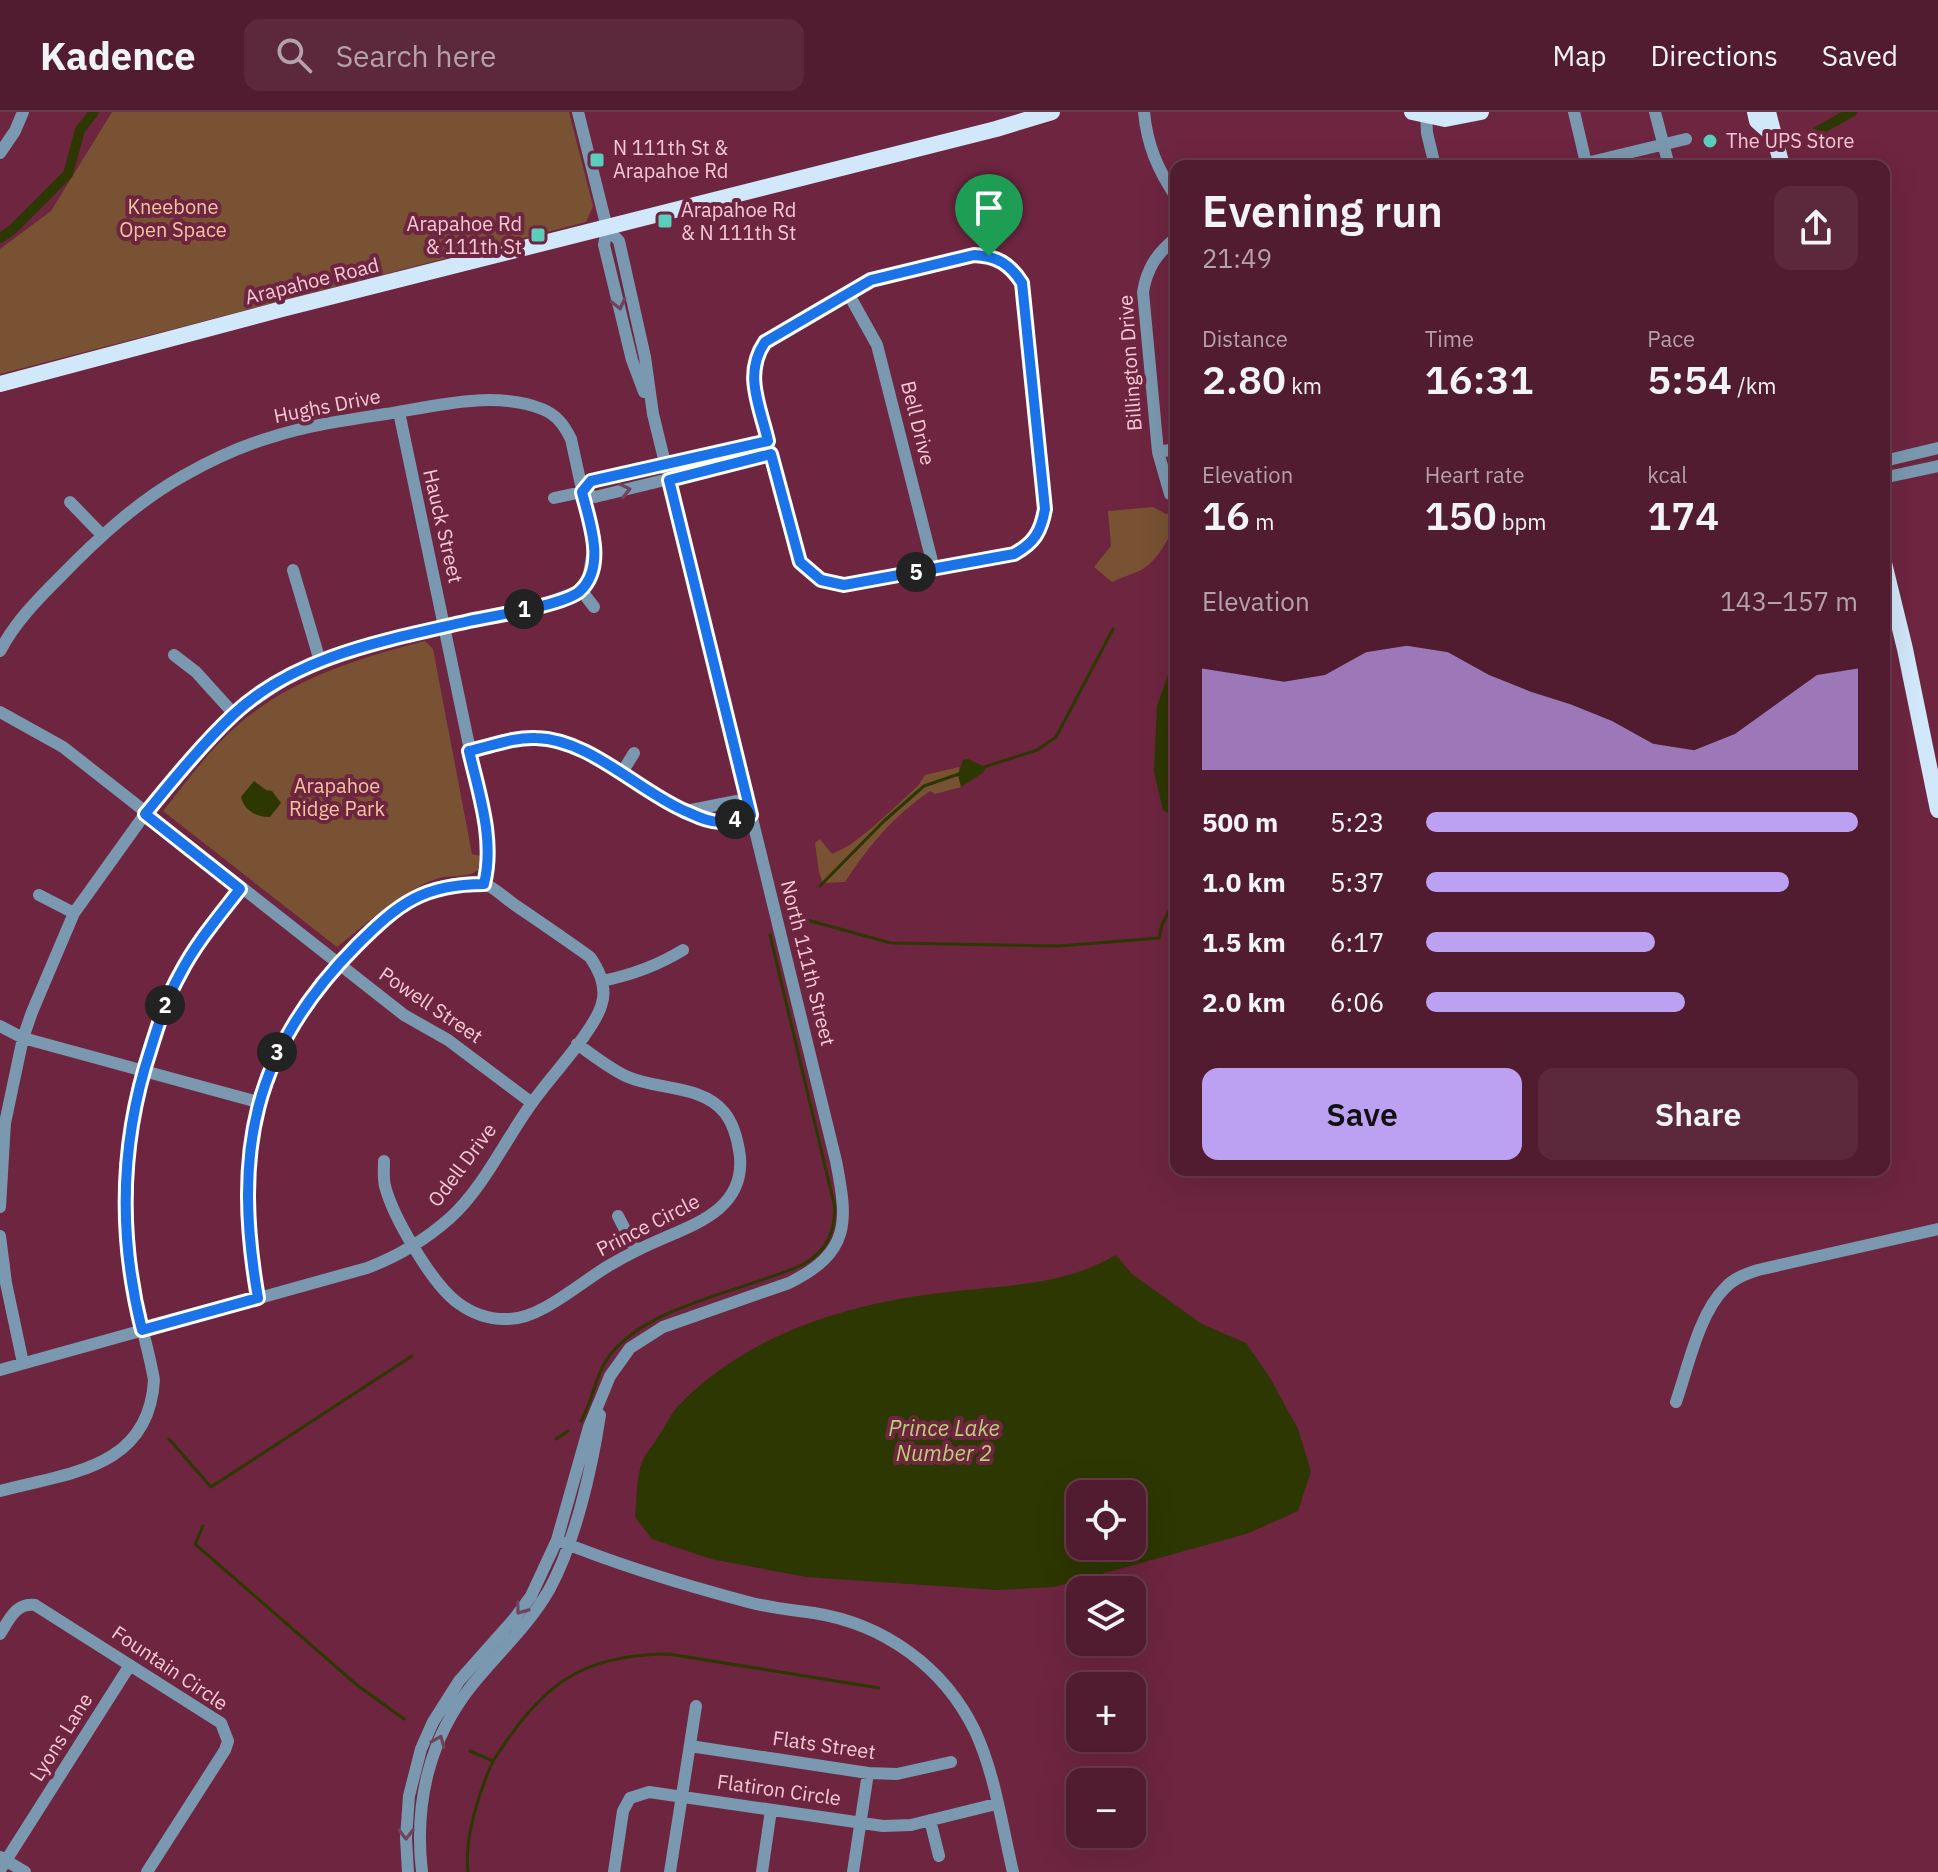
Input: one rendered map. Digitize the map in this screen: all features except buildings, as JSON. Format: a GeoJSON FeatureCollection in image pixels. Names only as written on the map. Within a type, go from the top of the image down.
{"type":"FeatureCollection","features":[{"type":"Feature","properties":{"kind":"main road","name":"Arapahoe Road"},"geometry":{"type":"LineString","coordinates":[[0,384],[282,309],[996,129],[1052,112]]}},
{"type":"Feature","properties":{"kind":"main road"},"geometry":{"type":"LineString","coordinates":[[1425,113],[1445,119],[1481,112]]}},
{"type":"Feature","properties":{"kind":"main road"},"geometry":{"type":"LineString","coordinates":[[1755,112],[1757,121],[1773,135]]}},
{"type":"Feature","properties":{"kind":"main road"},"geometry":{"type":"LineString","coordinates":[[1768,112],[1780,160]]}},
{"type":"Feature","properties":{"kind":"main road"},"geometry":{"type":"LineString","coordinates":[[1890,588],[1938,810]]}},
{"type":"Feature","properties":{"kind":"street"},"geometry":{"type":"LineString","coordinates":[[0,153],[12,138],[23,112]]}},
{"type":"Feature","properties":{"kind":"street","name":"North 111th Street"},"geometry":{"type":"LineString","coordinates":[[563,1543],[589,1427],[619,1361],[647,1335],[809,1273],[835,1249],[844,1218],[836,1161],[653,414],[632,360],[604,245],[607,228],[578,112]]}},
{"type":"Feature","properties":{"kind":"street"},"geometry":{"type":"LineString","coordinates":[[1144,112],[1152,153],[1158,170],[1170,188]]}},
{"type":"Feature","properties":{"kind":"street"},"geometry":{"type":"LineString","coordinates":[[1574,112],[1580,160]]}},
{"type":"Feature","properties":{"kind":"street"},"geometry":{"type":"LineString","coordinates":[[1655,112],[1668,160]]}},
{"type":"Feature","properties":{"kind":"street"},"geometry":{"type":"LineString","coordinates":[[1425,113],[1434,160]]}},
{"type":"Feature","properties":{"kind":"street"},"geometry":{"type":"LineString","coordinates":[[1598,160],[1686,139]]}},
{"type":"Feature","properties":{"kind":"street","name":"Billington Drive"},"geometry":{"type":"LineString","coordinates":[[1170,244],[1153,261],[1146,274],[1143,292],[1158,452],[1170,494]]}},
{"type":"Feature","properties":{"kind":"street"},"geometry":{"type":"LineString","coordinates":[[974,255],[989,256],[1014,270],[1022,283],[1025,300],[1045,509],[1042,525],[1028,546],[1014,554],[934,569],[844,585],[830,583],[808,571],[800,562],[770,447],[753,381],[757,354],[765,342],[871,280],[974,255]]}},
{"type":"Feature","properties":{"kind":"street","name":"Bell Drive"},"geometry":{"type":"LineString","coordinates":[[848,293],[877,345],[934,569]]}},
{"type":"Feature","properties":{"kind":"street","name":"Hughs Drive"},"geometry":{"type":"LineString","coordinates":[[0,651],[4,631],[102,535],[157,492],[232,452],[310,426],[473,402],[503,402],[542,410],[556,416],[571,439],[594,544],[592,566],[581,590]]}},
{"type":"Feature","properties":{"kind":"street","name":"Hauck Street"},"geometry":{"type":"LineString","coordinates":[[399,412],[446,627],[488,842],[484,884]]}},
{"type":"Feature","properties":{"kind":"street"},"geometry":{"type":"LineString","coordinates":[[582,492],[591,481],[770,447]]}},
{"type":"Feature","properties":{"kind":"street"},"geometry":{"type":"LineString","coordinates":[[554,498],[582,492],[595,497],[669,480],[770,447]]}},
{"type":"Feature","properties":{"kind":"street"},"geometry":{"type":"LineString","coordinates":[[1890,458],[1938,448]]}},
{"type":"Feature","properties":{"kind":"street"},"geometry":{"type":"LineString","coordinates":[[1158,452],[1170,450]]}},
{"type":"Feature","properties":{"kind":"street"},"geometry":{"type":"LineString","coordinates":[[1890,476],[1938,466]]}},
{"type":"Feature","properties":{"kind":"street"},"geometry":{"type":"LineString","coordinates":[[70,502],[102,535]]}},
{"type":"Feature","properties":{"kind":"street"},"geometry":{"type":"LineString","coordinates":[[293,570],[320,661]]}},
{"type":"Feature","properties":{"kind":"street"},"geometry":{"type":"LineString","coordinates":[[0,1207],[2,1133],[23,1038],[51,961],[74,913],[145,814],[234,714],[272,687],[320,661],[358,648],[552,601],[581,590],[594,607]]}},
{"type":"Feature","properties":{"kind":"street"},"geometry":{"type":"LineString","coordinates":[[174,655],[196,672],[234,714]]}},
{"type":"Feature","properties":{"kind":"street","name":"Powell Street"},"geometry":{"type":"LineString","coordinates":[[0,712],[63,747],[404,1015],[458,1047],[532,1103]]}},
{"type":"Feature","properties":{"kind":"street"},"geometry":{"type":"LineString","coordinates":[[469,751],[538,738],[578,747],[662,801],[704,819],[722,822],[751,815]]}},
{"type":"Feature","properties":{"kind":"street"},"geometry":{"type":"LineString","coordinates":[[621,774],[634,753]]}},
{"type":"Feature","properties":{"kind":"street"},"geometry":{"type":"LineString","coordinates":[[686,811],[747,799]]}},
{"type":"Feature","properties":{"kind":"street"},"geometry":{"type":"LineString","coordinates":[[258,1298],[251,1255],[247,1190],[250,1146],[258,1102],[279,1048],[294,1021],[338,964],[398,908],[425,891],[460,883],[484,884],[590,957],[602,981],[633,975],[662,964],[683,950]]}},
{"type":"Feature","properties":{"kind":"street"},"geometry":{"type":"LineString","coordinates":[[0,1491],[106,1462],[135,1436],[147,1415],[153,1398],[154,1380],[128,1263],[124,1219],[130,1123],[163,1010],[179,974],[240,889]]}},
{"type":"Feature","properties":{"kind":"street"},"geometry":{"type":"LineString","coordinates":[[39,895],[74,913]]}},
{"type":"Feature","properties":{"kind":"street","name":"Odell Drive"},"geometry":{"type":"LineString","coordinates":[[0,1370],[367,1268],[415,1247],[453,1215],[477,1185],[532,1103],[577,1044],[602,1006],[602,981]]}},
{"type":"Feature","properties":{"kind":"street"},"geometry":{"type":"LineString","coordinates":[[0,1026],[23,1038],[258,1102]]}},
{"type":"Feature","properties":{"kind":"street","name":"Prince Circle"},"geometry":{"type":"LineString","coordinates":[[384,1161],[384,1182],[389,1198],[415,1247],[444,1290],[475,1313],[495,1319],[513,1320],[535,1314],[636,1251],[708,1219],[719,1211],[731,1197],[738,1180],[739,1145],[725,1113],[698,1095],[626,1076],[577,1044]]}},
{"type":"Feature","properties":{"kind":"street"},"geometry":{"type":"LineString","coordinates":[[618,1216],[636,1251]]}},
{"type":"Feature","properties":{"kind":"street"},"geometry":{"type":"LineString","coordinates":[[1676,1402],[1698,1336],[1714,1301],[1741,1276],[1938,1229]]}},
{"type":"Feature","properties":{"kind":"street"},"geometry":{"type":"LineString","coordinates":[[0,1236],[6,1283],[23,1363]]}},
{"type":"Feature","properties":{"kind":"street"},"geometry":{"type":"LineString","coordinates":[[563,1543],[747,1602],[855,1623],[895,1641],[934,1671],[974,1729],[1013,1872]]}},
{"type":"Feature","properties":{"kind":"street"},"geometry":{"type":"LineString","coordinates":[[408,1872],[406,1838],[409,1796],[426,1736],[453,1688],[531,1596],[563,1543]]}},
{"type":"Feature","properties":{"kind":"street"},"geometry":{"type":"LineString","coordinates":[[422,1872],[419,1850],[421,1802],[435,1747],[459,1702],[534,1613],[550,1589],[563,1543]]}},
{"type":"Feature","properties":{"kind":"street","name":"Fountain Circle"},"geometry":{"type":"LineString","coordinates":[[0,1634],[17,1608],[26,1603],[35,1605],[221,1723],[228,1741],[225,1750],[147,1872]]}},
{"type":"Feature","properties":{"kind":"street","name":"Lyons Lane"},"geometry":{"type":"LineString","coordinates":[[2,1862],[130,1665]]}},
{"type":"Feature","properties":{"kind":"street"},"geometry":{"type":"LineString","coordinates":[[670,1872],[696,1706]]}},
{"type":"Feature","properties":{"kind":"street","name":"Flats Street"},"geometry":{"type":"LineString","coordinates":[[690,1746],[868,1773],[897,1774],[951,1762]]}},
{"type":"Feature","properties":{"kind":"street"},"geometry":{"type":"LineString","coordinates":[[853,1872],[868,1773]]}},
{"type":"Feature","properties":{"kind":"street","name":"Flatiron Circle"},"geometry":{"type":"LineString","coordinates":[[614,1872],[623,1811],[630,1798],[649,1792],[883,1826],[911,1825],[996,1804]]}},
{"type":"Feature","properties":{"kind":"street"},"geometry":{"type":"LineString","coordinates":[[762,1872],[771,1810]]}},
{"type":"Feature","properties":{"kind":"street"},"geometry":{"type":"LineString","coordinates":[[930,1820],[939,1856]]}},
{"type":"Feature","properties":{"kind":"street"},"geometry":{"type":"LineString","coordinates":[[2,1862],[25,1872]]}},
{"type":"Feature","properties":{"kind":"green space","name":"Kneebone Open Space"},"geometry":{"type":"Polygon","coordinates":[[[112,112],[569,112],[593,206],[586,222],[0,374],[0,249],[51,211],[112,112]]]}},
{"type":"Feature","properties":{"kind":"green space"},"geometry":{"type":"Polygon","coordinates":[[[1153,507],[1170,514],[1170,534],[1154,559],[1143,569],[1112,582],[1094,567],[1111,546],[1108,511],[1153,507]]]}},
{"type":"Feature","properties":{"kind":"green space","name":"Arapahoe Ridge Park"},"geometry":{"type":"Polygon","coordinates":[[[425,641],[433,649],[472,854],[480,856],[478,870],[436,879],[409,892],[337,947],[163,811],[218,744],[263,705],[340,667],[425,641]]]}},
{"type":"Feature","properties":{"kind":"green space"},"geometry":{"type":"Polygon","coordinates":[[[959,767],[961,787],[935,794],[930,791],[883,832],[845,882],[823,883],[815,843],[820,839],[832,854],[850,845],[918,786],[925,775],[959,767]]]}},
{"type":"Feature","properties":{"kind":"water"},"geometry":{"type":"Polygon","coordinates":[[[1170,669],[1170,814],[1163,810],[1154,772],[1157,706],[1170,669]]]}},
{"type":"Feature","properties":{"kind":"water"},"geometry":{"type":"Polygon","coordinates":[[[968,759],[985,767],[984,772],[961,787],[958,775],[963,760],[968,759]]]}},
{"type":"Feature","properties":{"kind":"water"},"geometry":{"type":"Polygon","coordinates":[[[254,781],[272,791],[281,803],[270,817],[252,812],[243,802],[241,797],[254,781]]]}},
{"type":"Feature","properties":{"kind":"water","name":"Prince Lake Number 2"},"geometry":{"type":"Polygon","coordinates":[[[1116,1255],[1132,1274],[1202,1324],[1246,1343],[1270,1378],[1298,1429],[1311,1471],[1298,1511],[1246,1534],[1094,1576],[1066,1576],[1066,1584],[1054,1587],[997,1590],[806,1577],[711,1559],[652,1539],[635,1517],[642,1462],[675,1410],[705,1381],[766,1342],[799,1327],[869,1305],[1031,1283],[1074,1273],[1116,1255]]]}},
{"type":"Feature","properties":{"kind":"waterway"},"geometry":{"type":"LineString","coordinates":[[0,238],[68,174],[80,130],[94,112]]}},
{"type":"Feature","properties":{"kind":"waterway"},"geometry":{"type":"LineString","coordinates":[[1816,132],[1852,112]]}},
{"type":"Feature","properties":{"kind":"waterway"},"geometry":{"type":"LineString","coordinates":[[981,768],[1037,750],[1056,737],[1113,629]]}},
{"type":"Feature","properties":{"kind":"waterway"},"geometry":{"type":"LineString","coordinates":[[820,886],[884,821],[924,786],[959,774]]}},
{"type":"Feature","properties":{"kind":"waterway"},"geometry":{"type":"LineString","coordinates":[[792,911],[789,915],[891,943],[1059,946],[1159,938],[1170,909]]}},
{"type":"Feature","properties":{"kind":"waterway"},"geometry":{"type":"LineString","coordinates":[[581,1421],[607,1359],[645,1325],[698,1301],[804,1264],[824,1247],[831,1233],[835,1208],[770,935]]}},
{"type":"Feature","properties":{"kind":"waterway"},"geometry":{"type":"LineString","coordinates":[[169,1439],[211,1487],[412,1356]]}},
{"type":"Feature","properties":{"kind":"waterway"},"geometry":{"type":"LineString","coordinates":[[556,1439],[568,1431]]}},
{"type":"Feature","properties":{"kind":"waterway"},"geometry":{"type":"LineString","coordinates":[[203,1526],[195,1544],[357,1685],[404,1719]]}},
{"type":"Feature","properties":{"kind":"waterway"},"geometry":{"type":"LineString","coordinates":[[493,1761],[546,1694],[586,1669],[610,1661],[669,1654],[879,1688]]}},
{"type":"Feature","properties":{"kind":"waterway"},"geometry":{"type":"LineString","coordinates":[[468,1872],[468,1845],[474,1815],[493,1761],[470,1751]]}},
{"type":"Feature","properties":{"kind":"place","name":"The UPS Store"},"geometry":{"type":"Point","coordinates":[1710,141]}},
{"type":"Feature","properties":{"kind":"place","name":"N 111th St & Arapahoe Rd"},"geometry":{"type":"Point","coordinates":[597,160]}},
{"type":"Feature","properties":{"kind":"place","name":"Arapahoe Rd & N 111th St"},"geometry":{"type":"Point","coordinates":[665,221]}},
{"type":"Feature","properties":{"kind":"place","name":"Arapahoe Rd & 111th St"},"geometry":{"type":"Point","coordinates":[538,235]}},
{"type":"Feature","properties":{"kind":"route"},"geometry":{"type":"LineString","coordinates":[[974,255],[989,256],[1014,270],[1022,283],[1025,300],[1045,509],[1035,538],[1014,554],[844,585],[830,583],[808,571],[800,562],[771,454],[669,480],[751,815],[722,822],[704,819],[662,801],[578,747],[560,741],[524,739],[469,751],[488,842],[484,884],[460,883],[425,891],[374,928],[318,987],[294,1021],[279,1048],[258,1102],[250,1146],[247,1212],[258,1298],[142,1330],[128,1263],[124,1219],[130,1123],[163,1010],[179,974],[240,889],[145,814],[234,714],[284,680],[320,661],[358,648],[576,594],[588,580],[592,566],[594,544],[582,492],[591,481],[768,441],[753,381],[757,354],[765,342],[871,280],[974,255]]}}]}
